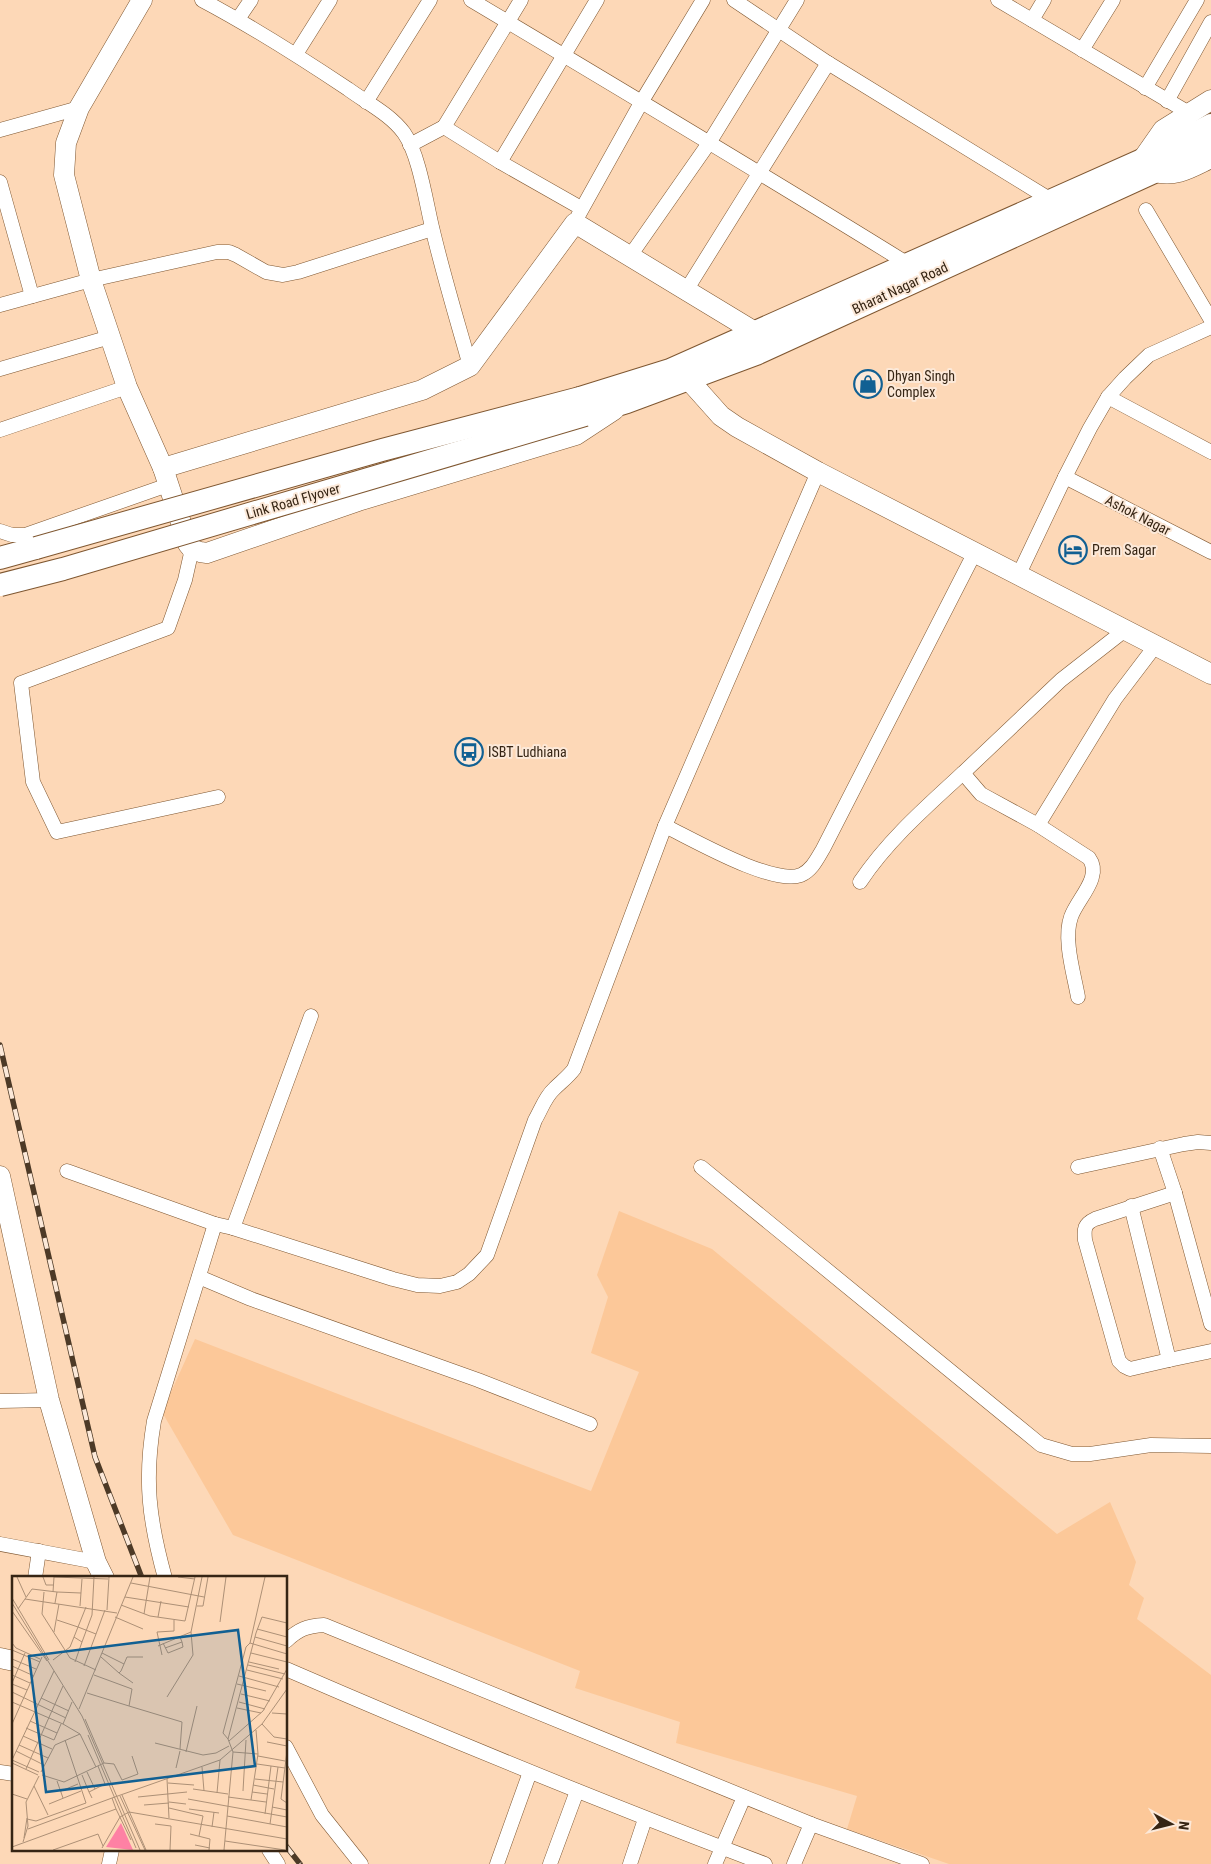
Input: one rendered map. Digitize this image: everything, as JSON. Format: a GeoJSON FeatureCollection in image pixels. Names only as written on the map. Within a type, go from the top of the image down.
{"type":"FeatureCollection","features":[{"type":"Feature","properties":{"kind":"main road"},"geometry":{"type":"LineString","coordinates":[[1156,161],[1211,125]]}},
{"type":"Feature","properties":{"kind":"main road"},"geometry":{"type":"LineString","coordinates":[[1156,161],[1211,144]]}},
{"type":"Feature","properties":{"kind":"main road","name":"Bharat Nagar Road"},"geometry":{"type":"LineString","coordinates":[[582,406],[670,370],[1051,200],[1156,161]]}},
{"type":"Feature","properties":{"kind":"main road","name":"Bharat Nagar Road"},"geometry":{"type":"LineString","coordinates":[[582,406],[627,402],[756,354],[1156,161]]}},
{"type":"Feature","properties":{"kind":"main road","name":"Link Road Flyover"},"geometry":{"type":"LineString","coordinates":[[0,558],[382,450],[582,406]]}},
{"type":"Feature","properties":{"kind":"main road","name":"Link Road Flyover"},"geometry":{"type":"LineString","coordinates":[[0,585],[63,569],[582,406]]}},
{"type":"Feature","properties":{"kind":"street"},"geometry":{"type":"LineString","coordinates":[[142,0],[79,108],[66,143],[64,175],[91,280],[127,387],[165,477],[188,544],[192,549],[207,553],[358,501],[576,435],[627,402]]}},
{"type":"Feature","properties":{"kind":"street"},"geometry":{"type":"LineString","coordinates":[[202,0],[296,54],[384,114],[404,134],[410,145],[418,170],[432,230],[470,366]]}},
{"type":"Feature","properties":{"kind":"street"},"geometry":{"type":"LineString","coordinates":[[238,19],[251,0]]}},
{"type":"Feature","properties":{"kind":"street"},"geometry":{"type":"LineString","coordinates":[[296,54],[330,0]]}},
{"type":"Feature","properties":{"kind":"street"},"geometry":{"type":"LineString","coordinates":[[366,102],[430,0]]}},
{"type":"Feature","properties":{"kind":"street"},"geometry":{"type":"LineString","coordinates":[[471,0],[760,172],[908,264]]}},
{"type":"Feature","properties":{"kind":"street"},"geometry":{"type":"LineString","coordinates":[[410,145],[444,127],[521,0]]}},
{"type":"Feature","properties":{"kind":"street"},"geometry":{"type":"LineString","coordinates":[[500,162],[597,0]]}},
{"type":"Feature","properties":{"kind":"street"},"geometry":{"type":"LineString","coordinates":[[0,531],[12,536],[26,535],[165,477],[422,390],[470,366],[578,216],[642,101],[703,0]]}},
{"type":"Feature","properties":{"kind":"street"},"geometry":{"type":"LineString","coordinates":[[734,0],[828,63],[1051,200]]}},
{"type":"Feature","properties":{"kind":"street"},"geometry":{"type":"LineString","coordinates":[[630,256],[709,143],[797,0]]}},
{"type":"Feature","properties":{"kind":"street"},"geometry":{"type":"LineString","coordinates":[[998,0],[1189,113]]}},
{"type":"Feature","properties":{"kind":"street"},"geometry":{"type":"LineString","coordinates":[[1032,20],[1044,0]]}},
{"type":"Feature","properties":{"kind":"street"},"geometry":{"type":"LineString","coordinates":[[1082,50],[1113,0]]}},
{"type":"Feature","properties":{"kind":"street"},"geometry":{"type":"LineString","coordinates":[[1145,88],[1198,0]]}},
{"type":"Feature","properties":{"kind":"street"},"geometry":{"type":"LineString","coordinates":[[1168,101],[1211,22]]}},
{"type":"Feature","properties":{"kind":"street"},"geometry":{"type":"LineString","coordinates":[[687,289],[828,63]]}},
{"type":"Feature","properties":{"kind":"street"},"geometry":{"type":"LineString","coordinates":[[1156,161],[1163,130],[1211,100]]}},
{"type":"Feature","properties":{"kind":"street"},"geometry":{"type":"LineString","coordinates":[[0,130],[79,108]]}},
{"type":"Feature","properties":{"kind":"street"},"geometry":{"type":"LineString","coordinates":[[444,127],[500,162],[578,216],[630,256],[755,332]]}},
{"type":"Feature","properties":{"kind":"street","name":"Bharat Nagar Road"},"geometry":{"type":"LineString","coordinates":[[1156,161],[1168,175],[1187,170],[1211,158]]}},
{"type":"Feature","properties":{"kind":"street"},"geometry":{"type":"LineString","coordinates":[[0,182],[32,296]]}},
{"type":"Feature","properties":{"kind":"street"},"geometry":{"type":"LineString","coordinates":[[1146,210],[1211,320]]}},
{"type":"Feature","properties":{"kind":"street"},"geometry":{"type":"LineString","coordinates":[[0,305],[91,280],[217,252],[229,252],[259,269],[283,275],[432,230]]}},
{"type":"Feature","properties":{"kind":"street"},"geometry":{"type":"LineString","coordinates":[[1019,574],[1065,477],[1108,397],[1149,355],[1211,327]]}},
{"type":"Feature","properties":{"kind":"street"},"geometry":{"type":"LineString","coordinates":[[0,369],[110,336]]}},
{"type":"Feature","properties":{"kind":"street"},"geometry":{"type":"LineString","coordinates":[[688,379],[721,416],[737,427],[818,472],[1211,674]]}},
{"type":"Feature","properties":{"kind":"street"},"geometry":{"type":"LineString","coordinates":[[0,430],[127,387]]}},
{"type":"Feature","properties":{"kind":"street"},"geometry":{"type":"LineString","coordinates":[[1108,397],[1211,452]]}},
{"type":"Feature","properties":{"kind":"street"},"geometry":{"type":"LineString","coordinates":[[67,1171],[215,1224],[393,1279],[417,1285],[440,1286],[457,1282],[469,1274],[486,1255],[535,1120],[553,1090],[574,1069],[665,826],[818,472]]}},
{"type":"Feature","properties":{"kind":"street","name":"Ashok Nagar"},"geometry":{"type":"LineString","coordinates":[[1065,477],[1211,552]]}},
{"type":"Feature","properties":{"kind":"street"},"geometry":{"type":"LineString","coordinates":[[192,549],[185,580],[168,628],[21,683],[33,782],[57,832],[218,797]]}},
{"type":"Feature","properties":{"kind":"street"},"geometry":{"type":"LineString","coordinates":[[665,826],[746,865],[771,874],[799,876],[810,869],[823,850],[975,552]]}},
{"type":"Feature","properties":{"kind":"street"},"geometry":{"type":"LineString","coordinates":[[860,882],[874,861],[921,811],[1061,680],[1125,630]]}},
{"type":"Feature","properties":{"kind":"street"},"geometry":{"type":"LineString","coordinates":[[1038,825],[1115,699],[1156,645]]}},
{"type":"Feature","properties":{"kind":"street"},"geometry":{"type":"LineString","coordinates":[[963,773],[981,794],[1038,825],[1089,858],[1094,867],[1090,881],[1074,907],[1068,929],[1078,997]]}},
{"type":"Feature","properties":{"kind":"street"},"geometry":{"type":"LineString","coordinates":[[233,1228],[311,1016]]}},
{"type":"Feature","properties":{"kind":"street"},"geometry":{"type":"LineString","coordinates":[[1078,1167],[1160,1148],[1198,1142],[1211,1143]]}},
{"type":"Feature","properties":{"kind":"street"},"geometry":{"type":"LineString","coordinates":[[1160,1148],[1176,1193],[1211,1324]]}},
{"type":"Feature","properties":{"kind":"street"},"geometry":{"type":"LineString","coordinates":[[700,1167],[1041,1445],[1072,1454],[1090,1454],[1151,1445],[1211,1446]]}},
{"type":"Feature","properties":{"kind":"street"},"geometry":{"type":"LineString","coordinates":[[0,1176],[49,1400],[100,1570]]}},
{"type":"Feature","properties":{"kind":"street"},"geometry":{"type":"LineString","coordinates":[[1176,1193],[1131,1206],[1088,1222],[1084,1228],[1085,1240],[1119,1361],[1124,1366],[1130,1369],[1211,1351]]}},
{"type":"Feature","properties":{"kind":"street"},"geometry":{"type":"LineString","coordinates":[[1131,1206],[1169,1360]]}},
{"type":"Feature","properties":{"kind":"street"},"geometry":{"type":"LineString","coordinates":[[165,1576],[151,1519],[148,1454],[154,1421],[215,1224]]}},
{"type":"Feature","properties":{"kind":"street"},"geometry":{"type":"LineString","coordinates":[[199,1277],[251,1299],[478,1380],[590,1424]]}},
{"type":"Feature","properties":{"kind":"street"},"geometry":{"type":"LineString","coordinates":[[0,1401],[49,1400]]}},
{"type":"Feature","properties":{"kind":"street"},"geometry":{"type":"LineString","coordinates":[[0,1544],[39,1551],[100,1570]]}},
{"type":"Feature","properties":{"kind":"street"},"geometry":{"type":"LineString","coordinates":[[35,1576],[39,1551]]}},
{"type":"Feature","properties":{"kind":"street"},"geometry":{"type":"LineString","coordinates":[[288,1639],[307,1626],[324,1625],[811,1824],[922,1864]]}},
{"type":"Feature","properties":{"kind":"street"},"geometry":{"type":"LineString","coordinates":[[288,1671],[645,1819],[765,1864]]}},
{"type":"Feature","properties":{"kind":"street"},"geometry":{"type":"LineString","coordinates":[[288,1751],[322,1815],[361,1864]]}},
{"type":"Feature","properties":{"kind":"street"},"geometry":{"type":"LineString","coordinates":[[497,1864],[530,1772]]}},
{"type":"Feature","properties":{"kind":"street"},"geometry":{"type":"LineString","coordinates":[[550,1864],[577,1791]]}},
{"type":"Feature","properties":{"kind":"street"},"geometry":{"type":"LineString","coordinates":[[715,1864],[744,1797]]}},
{"type":"Feature","properties":{"kind":"street"},"geometry":{"type":"LineString","coordinates":[[630,1864],[645,1819]]}},
{"type":"Feature","properties":{"kind":"street"},"geometry":{"type":"LineString","coordinates":[[794,1864],[811,1824]]}},
{"type":"Feature","properties":{"kind":"street"},"geometry":{"type":"LineString","coordinates":[[269,1852],[278,1864]]}},
{"type":"Feature","properties":{"kind":"shaded area"},"geometry":{"type":"Polygon","coordinates":[[[619,1211],[712,1249],[1057,1534],[1110,1502],[1136,1562],[1129,1585],[1144,1598],[1137,1619],[1211,1675],[1211,1864],[949,1864],[847,1829],[857,1796],[676,1743],[680,1722],[575,1688],[580,1671],[233,1535],[162,1412],[195,1339],[591,1491],[639,1372],[591,1353],[608,1297],[597,1275],[619,1211]]]}},
{"type":"Feature","properties":{"kind":"railway"},"geometry":{"type":"LineString","coordinates":[[0,1045],[95,1457],[141,1576]]}},
{"type":"Feature","properties":{"kind":"railway"},"geometry":{"type":"LineString","coordinates":[[288,1849],[300,1864]]}},
{"type":"Feature","properties":{"kind":"place","name":"Dhyan Singh Complex"},"geometry":{"type":"Point","coordinates":[868,384]}},
{"type":"Feature","properties":{"kind":"place","name":"Prem Sagar"},"geometry":{"type":"Point","coordinates":[1073,550]}},
{"type":"Feature","properties":{"kind":"place","name":"ISBT Ludhiana"},"geometry":{"type":"Point","coordinates":[469,752]}}]}
